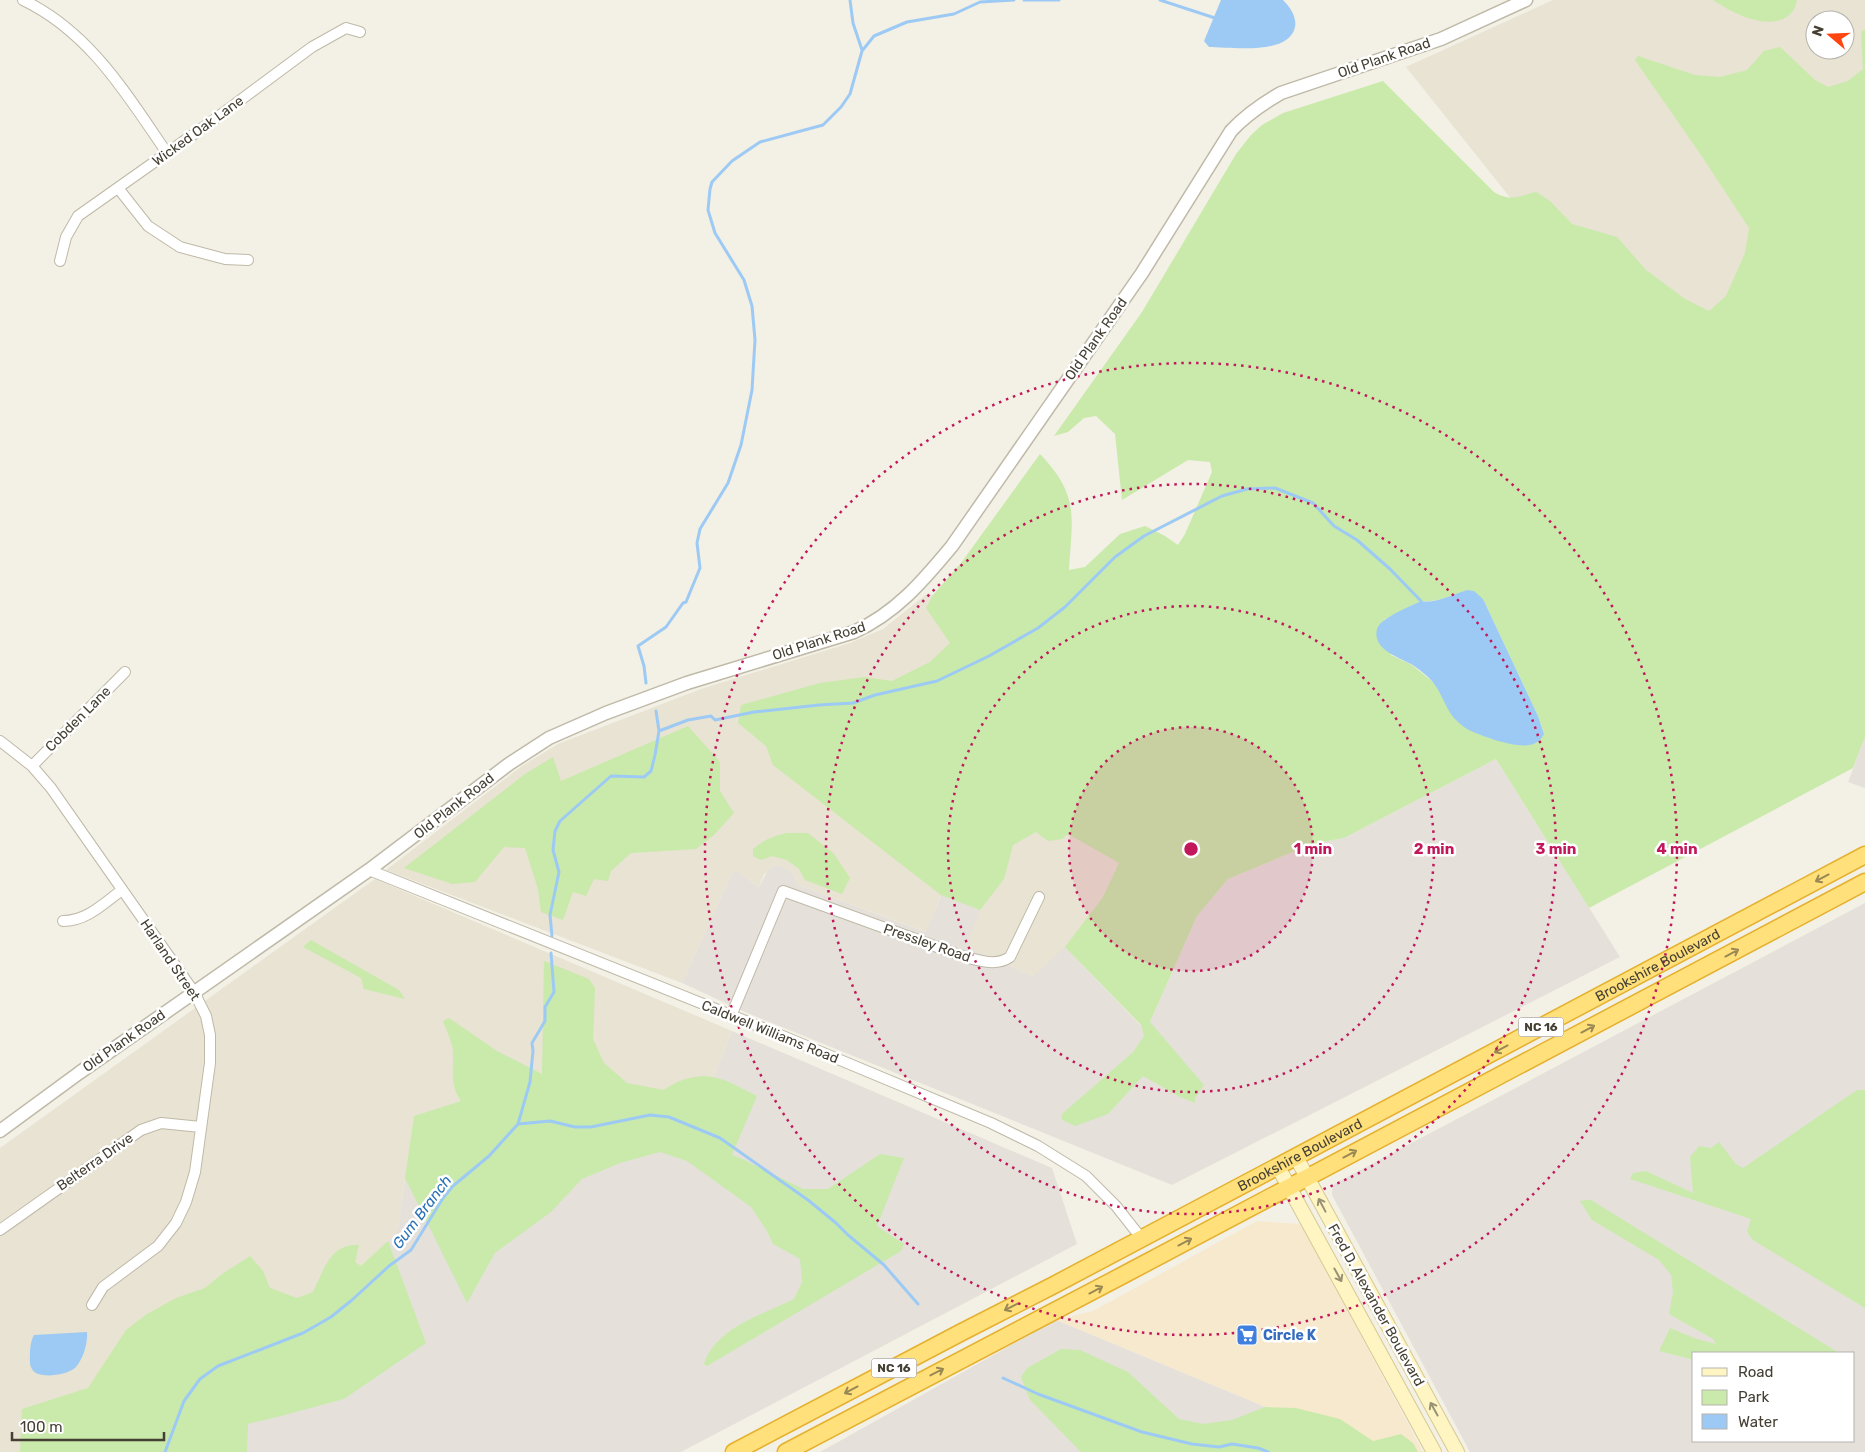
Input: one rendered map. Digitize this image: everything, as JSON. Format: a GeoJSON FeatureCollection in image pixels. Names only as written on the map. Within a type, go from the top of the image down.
{"type":"FeatureCollection","features":[{"type":"Feature","properties":{"kind":"highway","name":"Brookshire Boulevard"},"geometry":{"type":"LineString","coordinates":[[734,1452],[1142,1239],[1865,855]]}},
{"type":"Feature","properties":{"kind":"highway","name":"Brookshire Boulevard"},"geometry":{"type":"LineString","coordinates":[[786,1452],[1865,882]]}},
{"type":"Feature","properties":{"kind":"highway"},"geometry":{"type":"LineString","coordinates":[[1545,1052],[1548,1038],[1557,1030],[1627,990],[1682,951]]}},
{"type":"Feature","properties":{"kind":"highway"},"geometry":{"type":"LineString","coordinates":[[1435,1109],[1465,1085],[1530,1045],[1534,1040],[1535,1031]]}},
{"type":"Feature","properties":{"kind":"highway"},"geometry":{"type":"LineString","coordinates":[[1162,1254],[1160,1247],[1163,1238],[1213,1211],[1232,1191]]}},
{"type":"Feature","properties":{"kind":"highway"},"geometry":{"type":"LineString","coordinates":[[1004,1337],[1082,1279],[1135,1251],[1142,1239]]}},
{"type":"Feature","properties":{"kind":"main road","name":"Fred D. Alexander Boulevard"},"geometry":{"type":"LineString","coordinates":[[1296,1157],[1457,1452]]}},
{"type":"Feature","properties":{"kind":"main road","name":"Fred D. Alexander Boulevard"},"geometry":{"type":"LineString","coordinates":[[1278,1167],[1434,1452]]}},
{"type":"Feature","properties":{"kind":"street"},"geometry":{"type":"LineString","coordinates":[[23,0],[58,20],[83,41],[113,75],[167,153]]}},
{"type":"Feature","properties":{"kind":"street","name":"Old Plank Road"},"geometry":{"type":"LineString","coordinates":[[0,1131],[369,870],[509,764],[549,738],[606,713],[687,683],[854,632],[873,623],[895,608],[926,578],[952,546],[1142,273],[1227,138],[1241,121],[1263,103],[1281,93],[1441,39],[1526,0]]}},
{"type":"Feature","properties":{"kind":"street","name":"Wicked Oak Lane"},"geometry":{"type":"LineString","coordinates":[[60,261],[66,237],[78,216],[312,47],[346,28],[360,32]]}},
{"type":"Feature","properties":{"kind":"street"},"geometry":{"type":"LineString","coordinates":[[118,188],[148,226],[180,247],[225,259],[248,260]]}},
{"type":"Feature","properties":{"kind":"street","name":"Cobden Lane"},"geometry":{"type":"LineString","coordinates":[[32,766],[125,672]]}},
{"type":"Feature","properties":{"kind":"street","name":"Harland Street"},"geometry":{"type":"LineString","coordinates":[[0,741],[32,766],[61,802],[194,992],[206,1016],[210,1035],[210,1063],[195,1172],[186,1202],[176,1223],[158,1246],[103,1287],[92,1305]]}},
{"type":"Feature","properties":{"kind":"street","name":"Caldwell Williams Road"},"geometry":{"type":"LineString","coordinates":[[369,870],[884,1078],[990,1123],[1038,1146],[1069,1164],[1094,1182],[1142,1239]]}},
{"type":"Feature","properties":{"kind":"street"},"geometry":{"type":"LineString","coordinates":[[64,921],[74,921],[83,917],[122,890]]}},
{"type":"Feature","properties":{"kind":"street","name":"Pressley Road"},"geometry":{"type":"LineString","coordinates":[[731,1016],[783,891],[962,956],[991,962],[1001,961],[1010,957],[1039,897]]}},
{"type":"Feature","properties":{"kind":"street","name":"Belterra Drive"},"geometry":{"type":"LineString","coordinates":[[0,1230],[141,1130],[161,1123],[201,1127]]}},
{"type":"Feature","properties":{"kind":"shaded area"},"geometry":{"type":"Polygon","coordinates":[[[1553,0],[1865,0],[1865,643],[1406,67],[1553,0]]]}},
{"type":"Feature","properties":{"kind":"shaded area"},"geometry":{"type":"Polygon","coordinates":[[[928,593],[1148,697],[1197,916],[1033,976],[966,947],[940,896],[927,932],[798,885],[791,871],[780,866],[764,874],[759,887],[734,869],[682,983],[386,870],[522,766],[558,744],[701,689],[850,643],[883,629],[928,593]]]}},
{"type":"Feature","properties":{"kind":"shaded area"},"geometry":{"type":"Polygon","coordinates":[[[1865,737],[1865,788],[1848,782],[1865,737]]]}},
{"type":"Feature","properties":{"kind":"shaded area"},"geometry":{"type":"Polygon","coordinates":[[[1496,759],[1620,957],[1172,1185],[745,1012],[682,983],[734,869],[759,887],[768,870],[774,866],[780,866],[791,871],[798,885],[926,932],[941,895],[980,910],[966,947],[1033,976],[1065,947],[1146,1031],[1197,916],[1228,879],[1312,844],[1344,838],[1496,759]]]}},
{"type":"Feature","properties":{"kind":"shaded area"},"geometry":{"type":"Polygon","coordinates":[[[375,879],[732,1031],[702,1106],[469,1099],[414,1116],[398,1229],[264,1391],[207,1452],[0,1452],[0,1148],[375,879]]]}},
{"type":"Feature","properties":{"kind":"shaded area"},"geometry":{"type":"Polygon","coordinates":[[[1865,903],[1865,1452],[1470,1452],[1332,1195],[1334,1184],[1865,903]]]}},
{"type":"Feature","properties":{"kind":"shaded area"},"geometry":{"type":"Polygon","coordinates":[[[732,1031],[1052,1168],[1077,1244],[681,1452],[207,1452],[265,1390],[398,1229],[414,1116],[469,1099],[702,1106],[732,1031]]]}},
{"type":"Feature","properties":{"kind":"shaded area"},"geometry":{"type":"Polygon","coordinates":[[[1257,1221],[1301,1224],[1423,1452],[1374,1452],[1056,1320],[1093,1311],[1257,1221]]]}},
{"type":"Feature","properties":{"kind":"shaded area"},"geometry":{"type":"Polygon","coordinates":[[[1056,1320],[1374,1452],[820,1452],[1056,1320]]]}},
{"type":"Feature","properties":{"kind":"green space"},"geometry":{"type":"Polygon","coordinates":[[[1713,0],[1797,0],[1794,10],[1785,18],[1775,21],[1764,21],[1742,16],[1713,0]]]}},
{"type":"Feature","properties":{"kind":"green space"},"geometry":{"type":"Polygon","coordinates":[[[1865,29],[1865,737],[1853,768],[1589,908],[1496,759],[1344,838],[1312,844],[1228,879],[1197,916],[1150,1022],[1204,1085],[1195,1098],[1195,1103],[1180,1097],[1143,1076],[1108,1114],[1075,1126],[1062,1120],[1062,1114],[1133,1052],[1144,1036],[1141,1025],[1065,947],[1103,897],[1119,863],[1068,834],[1062,839],[1048,841],[1036,832],[1013,845],[1004,879],[980,910],[941,895],[773,765],[766,746],[738,723],[741,705],[820,683],[864,677],[892,681],[930,662],[950,643],[926,608],[933,595],[961,563],[1040,454],[1062,482],[1068,495],[1072,521],[1069,570],[1085,567],[1120,534],[1145,526],[1178,545],[1185,534],[1212,472],[1210,462],[1188,460],[1122,500],[1115,434],[1096,416],[1084,418],[1068,432],[1054,436],[1142,312],[1236,154],[1251,135],[1262,125],[1283,113],[1383,81],[1494,192],[1510,197],[1536,192],[1550,201],[1572,224],[1617,237],[1646,270],[1685,299],[1709,311],[1726,296],[1745,253],[1749,228],[1635,60],[1638,56],[1695,75],[1720,77],[1747,70],[1764,51],[1780,47],[1815,80],[1828,87],[1848,81],[1863,69],[1861,32],[1865,29]],[[1467,590],[1438,600],[1421,601],[1384,620],[1391,655],[1412,665],[1433,682],[1544,734],[1538,716],[1483,599],[1467,590]]]}},
{"type":"Feature","properties":{"kind":"green space"},"geometry":{"type":"Polygon","coordinates":[[[688,726],[720,762],[720,791],[734,813],[714,835],[696,849],[631,853],[611,871],[608,881],[594,879],[586,896],[573,892],[563,920],[541,912],[538,889],[525,848],[504,847],[475,882],[452,884],[404,868],[525,774],[553,757],[561,781],[688,726]]]}},
{"type":"Feature","properties":{"kind":"green space"},"geometry":{"type":"Polygon","coordinates":[[[788,833],[808,833],[834,854],[850,878],[842,894],[805,880],[799,869],[787,860],[772,856],[761,860],[753,856],[753,849],[761,843],[788,833]]]}},
{"type":"Feature","properties":{"kind":"green space"},"geometry":{"type":"Polygon","coordinates":[[[311,940],[399,990],[405,999],[364,989],[361,978],[303,947],[311,940]]]}},
{"type":"Feature","properties":{"kind":"green space"},"geometry":{"type":"Polygon","coordinates":[[[544,961],[589,979],[595,988],[593,1039],[604,1063],[627,1083],[664,1090],[675,1083],[687,1079],[707,1076],[724,1080],[757,1096],[732,1155],[803,1189],[828,1189],[880,1154],[904,1158],[877,1226],[904,1244],[901,1251],[707,1366],[704,1364],[710,1351],[729,1331],[794,1299],[802,1282],[800,1259],[773,1244],[751,1207],[687,1161],[660,1152],[620,1163],[582,1179],[551,1212],[495,1253],[467,1303],[405,1178],[414,1116],[461,1101],[453,1083],[453,1051],[443,1021],[449,1018],[497,1051],[542,1074],[544,961]]]}},
{"type":"Feature","properties":{"kind":"green space"},"geometry":{"type":"Polygon","coordinates":[[[1857,1090],[1865,1090],[1865,1308],[1753,1240],[1747,1232],[1751,1219],[1630,1179],[1633,1173],[1646,1171],[1693,1193],[1690,1157],[1699,1146],[1711,1148],[1719,1142],[1736,1164],[1743,1168],[1857,1090]]]}},
{"type":"Feature","properties":{"kind":"green space"},"geometry":{"type":"Polygon","coordinates":[[[1591,1200],[1837,1352],[1692,1352],[1692,1359],[1659,1351],[1670,1328],[1697,1339],[1716,1344],[1713,1339],[1669,1314],[1673,1292],[1671,1275],[1659,1260],[1592,1220],[1580,1201],[1591,1200]]]}},
{"type":"Feature","properties":{"kind":"green space"},"geometry":{"type":"Polygon","coordinates":[[[388,1241],[426,1343],[344,1399],[248,1424],[247,1452],[20,1452],[22,1409],[88,1388],[126,1330],[147,1314],[176,1298],[205,1288],[222,1274],[250,1256],[263,1271],[270,1288],[297,1298],[313,1292],[329,1260],[341,1248],[359,1245],[355,1262],[361,1266],[388,1241]]]}},
{"type":"Feature","properties":{"kind":"green space"},"geometry":{"type":"Polygon","coordinates":[[[1061,1349],[1080,1350],[1128,1372],[1179,1419],[1203,1424],[1232,1420],[1265,1407],[1296,1408],[1340,1419],[1373,1441],[1401,1434],[1413,1443],[1418,1452],[1081,1452],[1030,1400],[1021,1377],[1027,1368],[1061,1349]]]}},
{"type":"Feature","properties":{"kind":"water"},"geometry":{"type":"Polygon","coordinates":[[[1221,0],[1283,0],[1292,12],[1295,27],[1290,36],[1282,42],[1271,46],[1258,48],[1209,47],[1204,41],[1221,0]]]}},
{"type":"Feature","properties":{"kind":"water"},"geometry":{"type":"Polygon","coordinates":[[[1467,590],[1474,591],[1483,599],[1538,716],[1544,734],[1535,743],[1527,745],[1510,744],[1467,729],[1453,717],[1429,678],[1413,665],[1387,651],[1378,642],[1376,636],[1379,625],[1403,609],[1421,601],[1438,600],[1467,590]]]}},
{"type":"Feature","properties":{"kind":"water"},"geometry":{"type":"Polygon","coordinates":[[[87,1332],[87,1341],[80,1361],[71,1371],[46,1375],[35,1372],[32,1369],[30,1352],[34,1335],[87,1332]]]}},
{"type":"Feature","properties":{"kind":"waterway"},"geometry":{"type":"LineString","coordinates":[[850,0],[853,23],[862,50]]}},
{"type":"Feature","properties":{"kind":"waterway"},"geometry":{"type":"LineString","coordinates":[[646,683],[644,666],[638,646],[666,627],[683,603],[686,602],[700,568],[697,543],[700,529],[728,483],[741,445],[752,390],[755,340],[752,306],[744,280],[715,233],[708,210],[712,182],[732,161],[760,142],[823,125],[841,107],[850,94],[862,51],[874,36],[907,22],[954,14],[980,2],[1014,0]]}},
{"type":"Feature","properties":{"kind":"waterway"},"geometry":{"type":"LineString","coordinates":[[1024,0],[1059,0]]}},
{"type":"Feature","properties":{"kind":"waterway"},"geometry":{"type":"LineString","coordinates":[[1160,0],[1218,19]]}},
{"type":"Feature","properties":{"kind":"waterway"},"geometry":{"type":"LineString","coordinates":[[659,731],[688,720],[711,716],[715,720],[754,712],[853,703],[875,695],[937,681],[989,656],[1038,628],[1065,607],[1115,557],[1144,536],[1222,496],[1247,489],[1275,488],[1313,503],[1334,526],[1357,540],[1390,569],[1422,604]]}},
{"type":"Feature","properties":{"kind":"waterway","name":"Gum Branch"},"geometry":{"type":"LineString","coordinates":[[552,936],[550,915],[559,872],[553,850],[555,831],[560,821],[611,776],[644,777],[651,771],[659,731],[656,711]]}},
{"type":"Feature","properties":{"kind":"waterway","name":"Gum Branch"},"geometry":{"type":"LineString","coordinates":[[165,1452],[184,1401],[200,1379],[218,1366],[303,1333],[331,1317],[389,1266],[411,1250],[443,1198],[453,1186],[489,1156],[518,1124],[530,1082],[532,1043],[545,1021],[545,1007],[554,992],[551,953]]}},
{"type":"Feature","properties":{"kind":"waterway"},"geometry":{"type":"LineString","coordinates":[[518,1124],[550,1121],[575,1127],[591,1127],[650,1115],[669,1117],[720,1138],[808,1200],[836,1223],[884,1265],[918,1304]]}},
{"type":"Feature","properties":{"kind":"waterway"},"geometry":{"type":"LineString","coordinates":[[1003,1378],[1038,1394],[1142,1432],[1192,1444],[1219,1447],[1232,1444],[1258,1448],[1268,1452]]}},
{"type":"Feature","properties":{"kind":"place","name":"Circle K"},"geometry":{"type":"Point","coordinates":[1247,1335]}}]}
